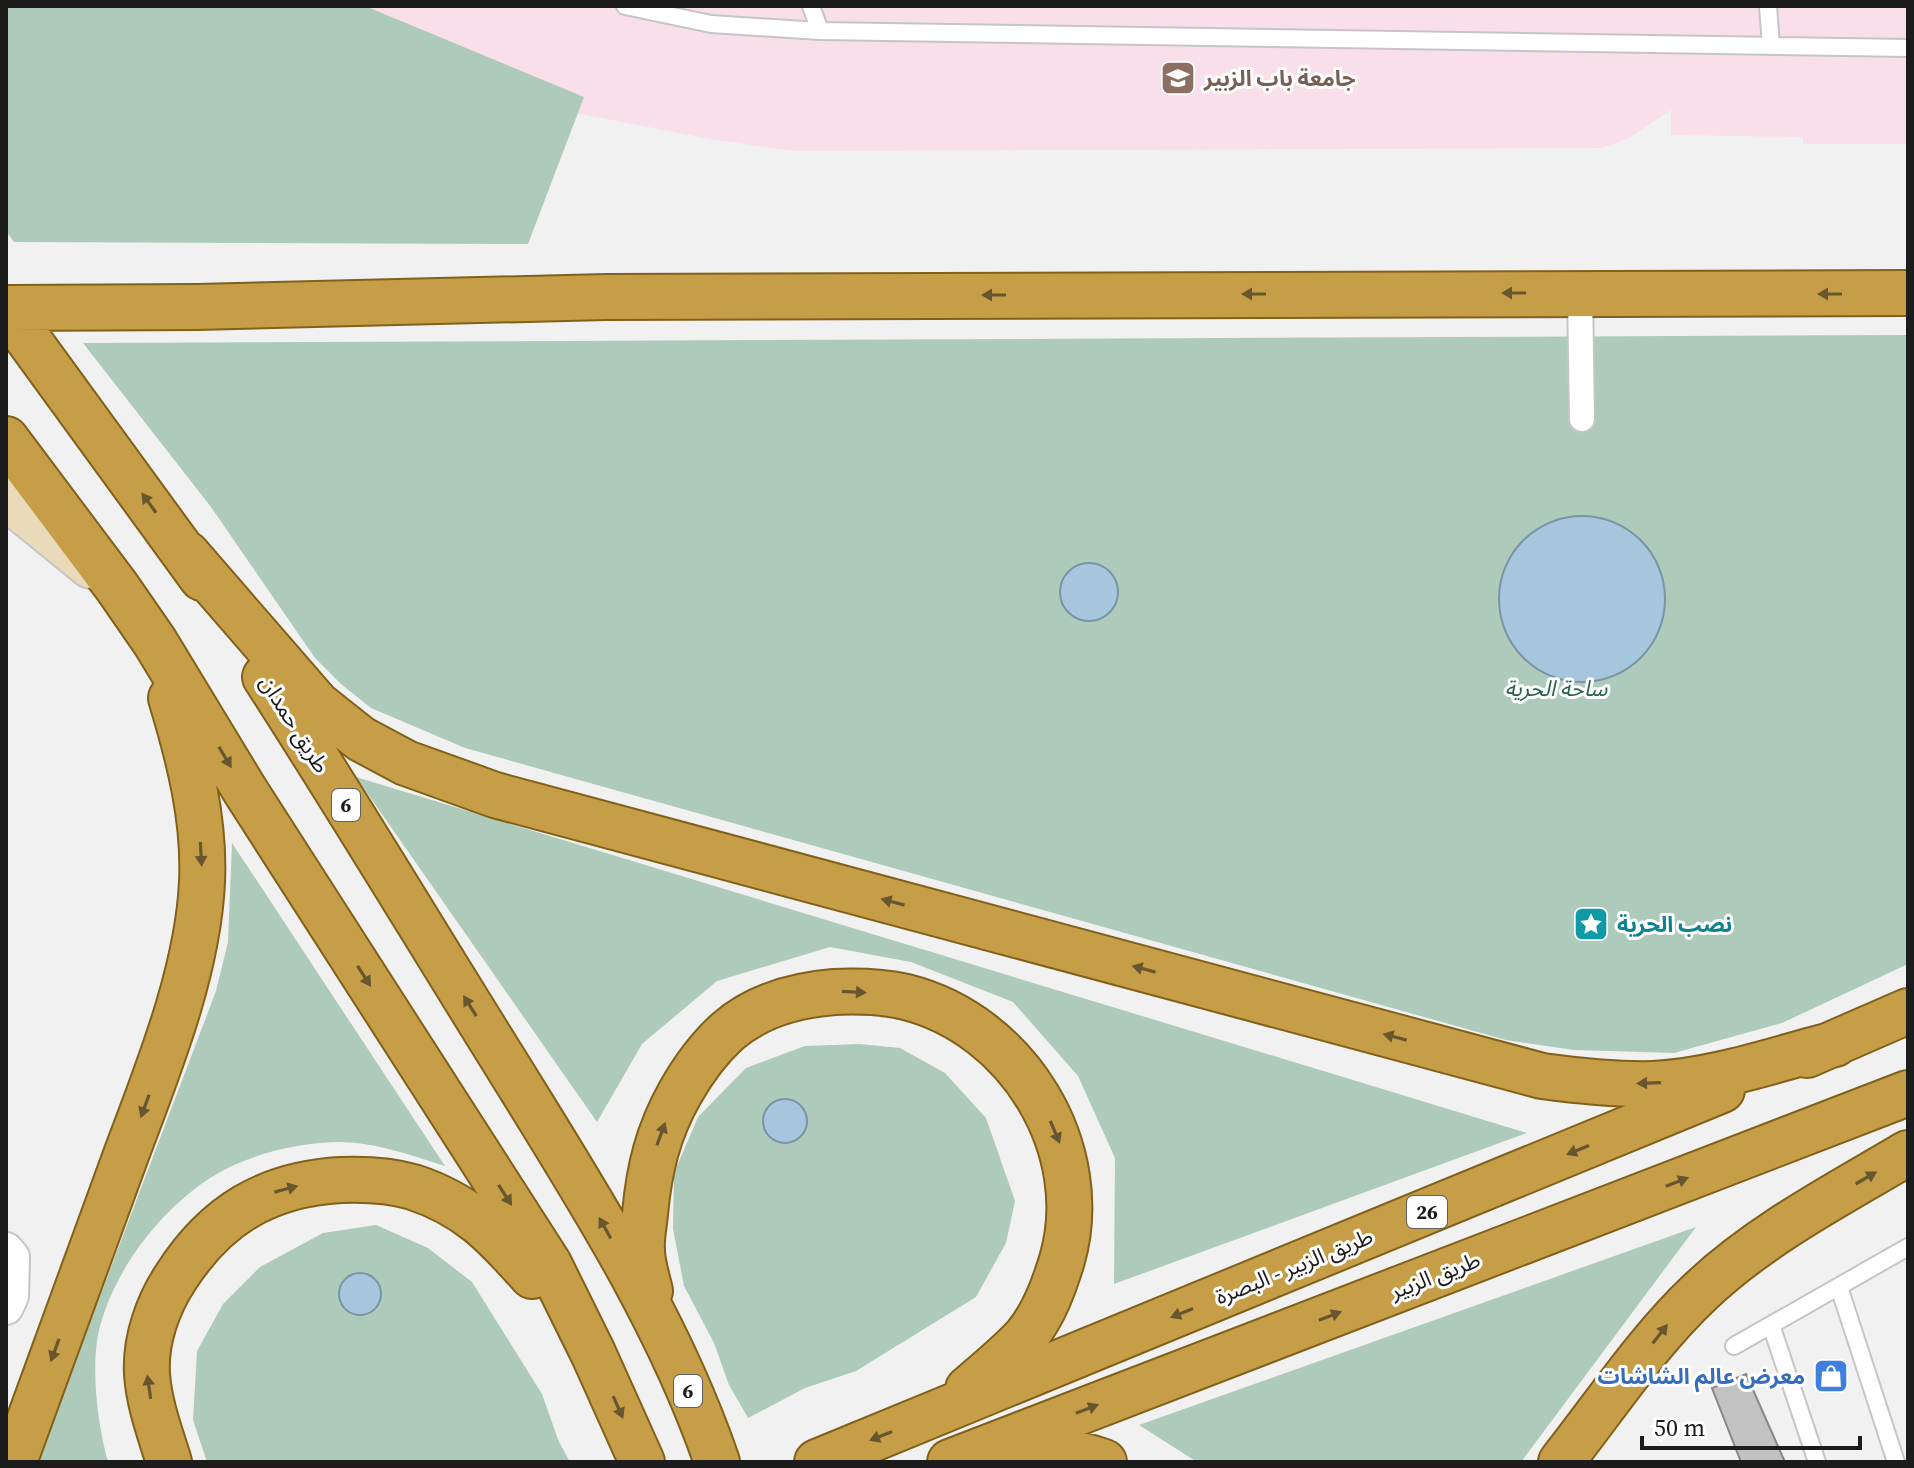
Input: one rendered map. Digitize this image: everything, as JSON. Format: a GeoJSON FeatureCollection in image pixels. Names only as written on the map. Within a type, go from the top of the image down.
{"type":"FeatureCollection","features":[{"type":"Feature","properties":{"kind":"highway"},"geometry":{"type":"LineString","coordinates":[[6,308],[212,307],[622,297],[1908,293]]}},
{"type":"Feature","properties":{"kind":"highway","name":"طريق حمدان"},"geometry":{"type":"LineString","coordinates":[[6,308],[187,554],[296,724],[585,1193],[656,1321]]}},
{"type":"Feature","properties":{"kind":"highway"},"geometry":{"type":"LineString","coordinates":[[6,439],[155,642],[246,792],[549,1264],[642,1462]]}},
{"type":"Feature","properties":{"kind":"highway"},"geometry":{"type":"LineString","coordinates":[[187,554],[317,704],[361,739],[406,763],[495,795],[1542,1076],[1597,1083],[1655,1084],[1727,1072],[1835,1044]]}},
{"type":"Feature","properties":{"kind":"highway"},"geometry":{"type":"LineString","coordinates":[[14,1462],[162,1060],[194,941],[202,882],[199,818],[185,742],[155,642]]}},
{"type":"Feature","properties":{"kind":"highway"},"geometry":{"type":"LineString","coordinates":[[656,1321],[642,1251],[649,1173],[660,1132],[696,1065],[729,1030],[775,1003],[812,994],[850,991],[906,997],[953,1016],[1000,1050],[1031,1084],[1057,1132],[1069,1176],[1069,1236],[1053,1291],[1027,1335],[946,1410]]}},
{"type":"Feature","properties":{"kind":"highway","name":"طريق الزبير - البصرة"},"geometry":{"type":"LineString","coordinates":[[946,1410],[1835,1044],[1908,1011]]}},
{"type":"Feature","properties":{"kind":"highway","name":"طريق الزبير"},"geometry":{"type":"LineString","coordinates":[[956,1460],[1908,1093]]}},
{"type":"Feature","properties":{"kind":"highway"},"geometry":{"type":"LineString","coordinates":[[1561,1462],[1669,1323],[1702,1290],[1746,1253],[1908,1153]]}},
{"type":"Feature","properties":{"kind":"highway"},"geometry":{"type":"LineString","coordinates":[[169,1462],[147,1372],[151,1335],[164,1295],[188,1258],[215,1227],[244,1206],[278,1190],[320,1182],[370,1179],[412,1187],[465,1210],[503,1241],[560,1306],[593,1353]]}},
{"type":"Feature","properties":{"kind":"highway","name":"6"},"geometry":{"type":"LineString","coordinates":[[656,1321],[717,1462]]}},
{"type":"Feature","properties":{"kind":"highway","name":"26"},"geometry":{"type":"LineString","coordinates":[[817,1462],[946,1410]]}},
{"type":"Feature","properties":{"kind":"highway"},"geometry":{"type":"LineString","coordinates":[[956,1460],[1011,1448],[1047,1450],[1104,1462]]}},
{"type":"Feature","properties":{"kind":"main road"},"geometry":{"type":"LineString","coordinates":[[6,497],[117,587]]}},
{"type":"Feature","properties":{"kind":"street"},"geometry":{"type":"LineString","coordinates":[[1580,293],[1582,419]]}},
{"type":"Feature","properties":{"kind":"street"},"geometry":{"type":"LineString","coordinates":[[6,1250],[12,1257],[11,1296],[6,1307]]}},
{"type":"Feature","properties":{"kind":"lane"},"geometry":{"type":"LineString","coordinates":[[625,6],[711,24],[820,31],[1908,48]]}},
{"type":"Feature","properties":{"kind":"lane"},"geometry":{"type":"LineString","coordinates":[[811,6],[820,31]]}},
{"type":"Feature","properties":{"kind":"lane"},"geometry":{"type":"LineString","coordinates":[[1768,6],[1771,46]]}},
{"type":"Feature","properties":{"kind":"lane"},"geometry":{"type":"LineString","coordinates":[[1734,1346],[1907,1249]]}},
{"type":"Feature","properties":{"kind":"lane"},"geometry":{"type":"LineString","coordinates":[[1839,1287],[1896,1462]]}},
{"type":"Feature","properties":{"kind":"lane"},"geometry":{"type":"LineString","coordinates":[[1771,1325],[1817,1462]]}},
{"type":"Feature","properties":{"kind":"shaded area","name":"جامعة باب الزبير"},"geometry":{"type":"Polygon","coordinates":[[[263,6],[1908,6],[1908,144],[1803,144],[1803,137],[1671,135],[1671,110],[1629,138],[1602,148],[794,151],[710,139],[560,110],[263,6]]]}},
{"type":"Feature","properties":{"kind":"green space"},"geometry":{"type":"Polygon","coordinates":[[[6,6],[365,6],[584,97],[528,244],[14,242],[6,231],[6,6]]]}},
{"type":"Feature","properties":{"kind":"green space","name":"ساحة الحرية"},"geometry":{"type":"Polygon","coordinates":[[[1908,335],[1908,964],[1782,1023],[1674,1053],[1574,1050],[1506,1040],[465,748],[371,708],[315,658],[211,507],[83,343],[1908,335]]]}},
{"type":"Feature","properties":{"kind":"green space"},"geometry":{"type":"Polygon","coordinates":[[[356,777],[1527,1133],[1114,1284],[1115,1158],[1078,1076],[1013,1002],[911,962],[830,947],[717,981],[642,1044],[597,1122],[356,777]]]}},
{"type":"Feature","properties":{"kind":"green space"},"geometry":{"type":"Polygon","coordinates":[[[232,843],[445,1166],[379,1147],[338,1142],[271,1152],[239,1163],[210,1178],[172,1208],[139,1246],[125,1267],[104,1312],[96,1350],[95,1382],[108,1462],[37,1462],[216,991],[228,942],[232,843]]]}},
{"type":"Feature","properties":{"kind":"green space"},"geometry":{"type":"Polygon","coordinates":[[[860,1044],[900,1048],[945,1073],[986,1118],[1015,1201],[1006,1243],[976,1297],[856,1371],[805,1388],[748,1418],[729,1385],[714,1343],[684,1286],[673,1229],[674,1173],[698,1117],[746,1068],[805,1046],[860,1044]]]}},
{"type":"Feature","properties":{"kind":"green space"},"geometry":{"type":"Polygon","coordinates":[[[376,1225],[428,1248],[472,1282],[542,1394],[559,1442],[570,1462],[207,1462],[193,1420],[197,1351],[223,1304],[260,1267],[323,1233],[376,1225]]]}},
{"type":"Feature","properties":{"kind":"green space"},"geometry":{"type":"Polygon","coordinates":[[[1696,1227],[1521,1462],[1197,1462],[1139,1425],[1696,1227]]]}},
{"type":"Feature","properties":{"kind":"water"},"geometry":{"type":"Polygon","coordinates":[[[1582,516],[1614,522],[1641,540],[1659,567],[1665,599],[1659,631],[1641,658],[1614,676],[1582,682],[1550,676],[1523,658],[1505,631],[1499,599],[1505,567],[1523,540],[1550,522],[1582,516]]]}},
{"type":"Feature","properties":{"kind":"water"},"geometry":{"type":"Polygon","coordinates":[[[1089,563],[1109,572],[1118,592],[1109,612],[1089,621],[1069,612],[1060,592],[1069,572],[1089,563]]]}},
{"type":"Feature","properties":{"kind":"water"},"geometry":{"type":"Polygon","coordinates":[[[785,1099],[800,1106],[807,1121],[800,1136],[785,1143],[770,1136],[763,1121],[770,1106],[785,1099]]]}},
{"type":"Feature","properties":{"kind":"water"},"geometry":{"type":"Polygon","coordinates":[[[360,1273],[375,1279],[381,1294],[375,1309],[360,1315],[345,1309],[339,1294],[345,1279],[360,1273]]]}},
{"type":"Feature","properties":{"kind":"building"},"geometry":{"type":"Polygon","coordinates":[[[1746,1374],[1785,1462],[1741,1462],[1712,1388],[1746,1374]]]}},
{"type":"Feature","properties":{"kind":"place","name":"جامعة باب الزبير"},"geometry":{"type":"Point","coordinates":[1178,78]}},
{"type":"Feature","properties":{"kind":"place","name":"نصب الحرية"},"geometry":{"type":"Point","coordinates":[1591,924]}},
{"type":"Feature","properties":{"kind":"place","name":"معرض عالم الشاشات"},"geometry":{"type":"Point","coordinates":[1831,1376]}}]}
